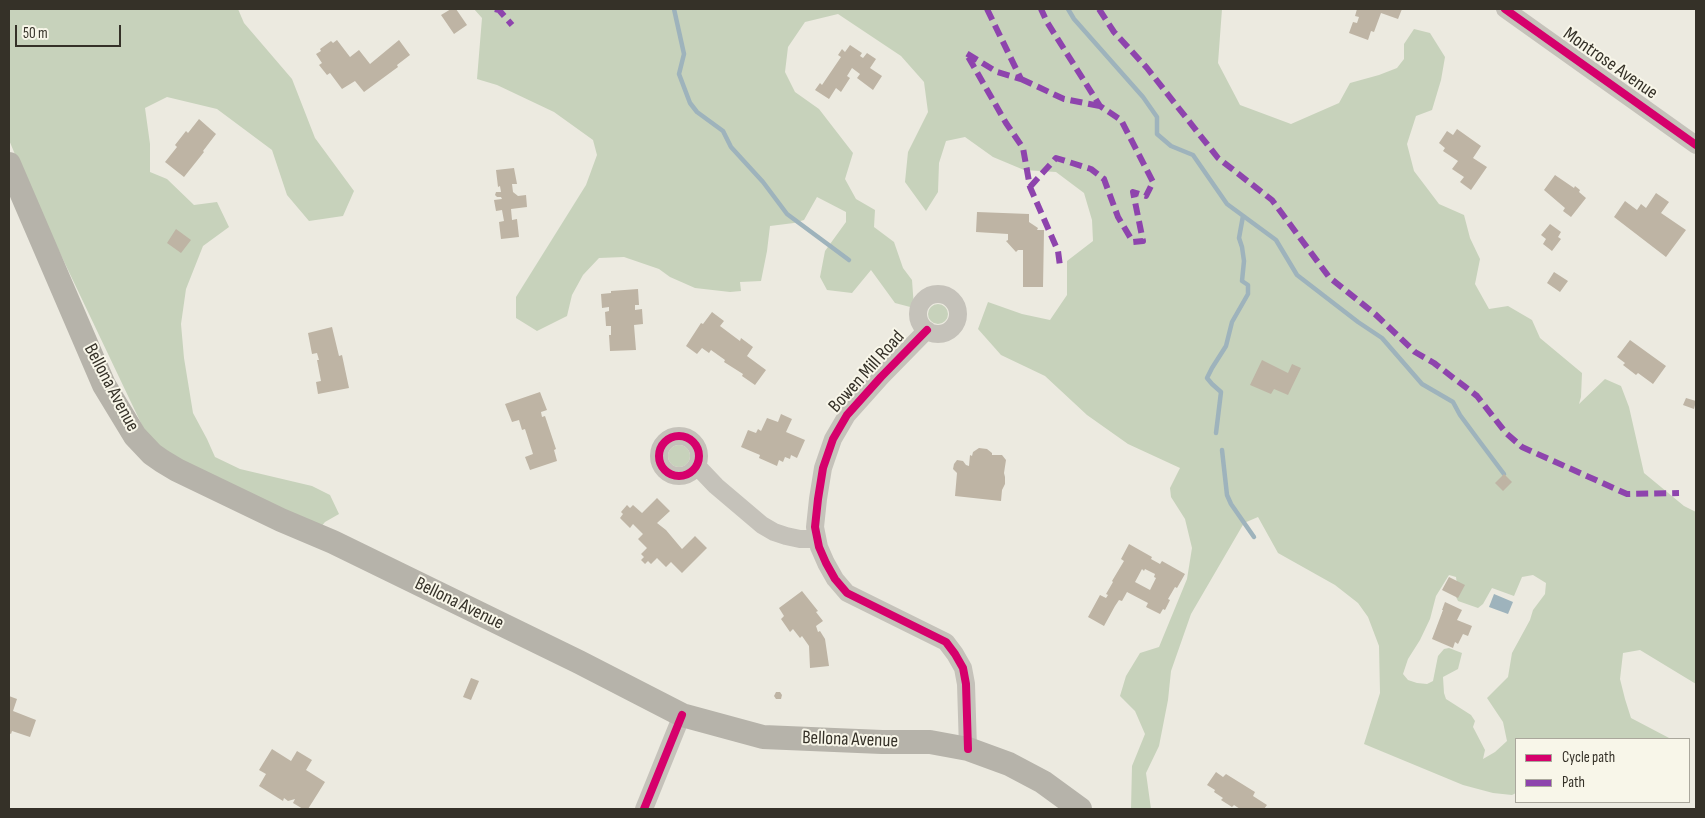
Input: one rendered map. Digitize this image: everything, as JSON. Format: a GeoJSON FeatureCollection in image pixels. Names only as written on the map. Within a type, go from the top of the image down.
{"type":"FeatureCollection","features":[{"type":"Feature","properties":{"kind":"main road","name":"Bellona Avenue"},"geometry":{"type":"LineString","coordinates":[[9,164],[104,384],[134,436],[152,454],[177,470],[333,542],[579,662],[682,715],[763,737],[930,742],[968,749],[1009,764],[1043,782],[1080,809]]}},
{"type":"Feature","properties":{"kind":"street","name":"Montrose Avenue"},"geometry":{"type":"LineString","coordinates":[[1505,9],[1696,145]]}},
{"type":"Feature","properties":{"kind":"street","name":"Bowen Mill Road"},"geometry":{"type":"LineString","coordinates":[[927,330],[880,377],[847,415],[833,439],[823,468],[815,527],[819,546],[826,563],[836,580],[847,593],[946,642],[955,654],[963,668],[966,684],[968,749]]}},
{"type":"Feature","properties":{"kind":"street"},"geometry":{"type":"LineString","coordinates":[[697,466],[722,492],[762,525],[786,536],[800,539],[818,539]]}},
{"type":"Feature","properties":{"kind":"street"},"geometry":{"type":"LineString","coordinates":[[644,809],[682,715]]}},
{"type":"Feature","properties":{"kind":"green space"},"geometry":{"type":"Polygon","coordinates":[[[9,9],[238,9],[244,23],[292,79],[315,138],[354,191],[343,216],[309,221],[287,195],[272,150],[217,109],[167,97],[145,108],[150,144],[150,172],[167,179],[194,205],[217,202],[229,227],[203,246],[186,289],[181,324],[184,358],[193,413],[215,457],[240,469],[312,486],[330,495],[339,514],[325,522],[320,528],[201,474],[149,440],[29,188],[9,140],[9,9]]]}},
{"type":"Feature","properties":{"kind":"green space"},"geometry":{"type":"Polygon","coordinates":[[[474,9],[1222,9],[1218,63],[1240,105],[1291,124],[1339,103],[1350,83],[1397,68],[1404,59],[1404,44],[1414,29],[1430,33],[1445,57],[1441,80],[1432,110],[1416,116],[1407,144],[1414,171],[1439,204],[1464,215],[1470,238],[1480,259],[1475,284],[1489,309],[1508,306],[1532,320],[1540,338],[1582,373],[1579,404],[1605,379],[1621,386],[1629,407],[1644,473],[1684,506],[1696,512],[1696,684],[1640,650],[1623,653],[1620,679],[1631,718],[1669,738],[1515,738],[1515,794],[1512,795],[1493,793],[1463,785],[1364,744],[1380,693],[1379,646],[1368,617],[1358,603],[1335,585],[1278,553],[1258,517],[1244,523],[1191,614],[1171,671],[1168,700],[1159,746],[1146,773],[1151,809],[1131,809],[1132,766],[1145,734],[1135,711],[1120,696],[1126,676],[1140,653],[1159,647],[1187,579],[1192,548],[1185,519],[1171,497],[1170,488],[1180,468],[1128,444],[1087,415],[1045,376],[1001,355],[978,329],[988,302],[1022,314],[1050,320],[1067,295],[1067,261],[1093,241],[1092,220],[1084,193],[1056,172],[1024,170],[993,157],[965,137],[946,141],[939,163],[938,192],[926,211],[905,182],[908,152],[928,112],[924,82],[901,56],[838,14],[805,22],[788,47],[785,72],[795,92],[819,109],[853,153],[845,179],[856,199],[875,210],[874,227],[894,242],[903,268],[912,280],[914,308],[895,303],[871,270],[852,293],[827,290],[820,277],[825,251],[846,222],[846,212],[817,197],[804,220],[770,226],[761,281],[740,282],[741,291],[730,292],[695,288],[670,277],[659,269],[624,257],[599,258],[583,275],[572,295],[567,316],[537,331],[516,318],[516,297],[586,185],[597,155],[593,140],[554,112],[497,85],[477,79],[482,18],[474,9]],[[1449,575],[1436,596],[1430,619],[1408,659],[1403,674],[1408,680],[1427,684],[1433,681],[1438,656],[1444,649],[1449,648],[1462,653],[1458,669],[1443,677],[1444,693],[1446,699],[1471,715],[1475,721],[1473,727],[1485,750],[1483,759],[1495,752],[1507,741],[1503,722],[1487,698],[1508,677],[1512,653],[1530,620],[1533,610],[1545,594],[1546,583],[1533,575],[1522,577],[1514,596],[1492,588],[1483,604],[1478,608],[1458,601],[1456,597],[1458,592],[1456,577],[1449,575]]]}},
{"type":"Feature","properties":{"kind":"green space"},"geometry":{"type":"Polygon","coordinates":[[[938,304],[945,307],[948,314],[945,321],[938,324],[931,321],[928,314],[931,307],[938,304]]]}},
{"type":"Feature","properties":{"kind":"green space"},"geometry":{"type":"Polygon","coordinates":[[[679,445],[687,448],[690,456],[687,464],[679,467],[671,464],[668,456],[671,448],[679,445]]]}},
{"type":"Feature","properties":{"kind":"water"},"geometry":{"type":"Polygon","coordinates":[[[1494,594],[1513,602],[1508,614],[1489,607],[1494,594]]]}},
{"type":"Feature","properties":{"kind":"building"},"geometry":{"type":"Polygon","coordinates":[[[451,9],[456,9],[467,25],[454,34],[441,15],[451,9]]]}},
{"type":"Feature","properties":{"kind":"building"},"geometry":{"type":"Polygon","coordinates":[[[1357,9],[1402,9],[1398,19],[1381,13],[1374,32],[1371,31],[1368,40],[1349,33],[1353,22],[1357,23],[1359,17],[1355,16],[1357,9]]]}},
{"type":"Feature","properties":{"kind":"building"},"geometry":{"type":"Polygon","coordinates":[[[337,40],[350,57],[359,50],[370,64],[399,40],[410,55],[397,65],[398,67],[364,92],[355,81],[342,89],[330,73],[327,75],[319,65],[322,63],[316,54],[331,41],[333,43],[337,40]]]}},
{"type":"Feature","properties":{"kind":"building"},"geometry":{"type":"Polygon","coordinates":[[[850,45],[862,53],[860,56],[863,58],[867,53],[876,59],[870,68],[882,76],[873,90],[857,78],[860,74],[852,68],[847,76],[850,78],[841,92],[836,88],[829,99],[815,90],[820,83],[822,85],[841,57],[838,55],[842,49],[845,52],[850,45]]]}},
{"type":"Feature","properties":{"kind":"building"},"geometry":{"type":"Polygon","coordinates":[[[199,119],[216,134],[184,177],[165,162],[177,147],[175,145],[186,131],[188,133],[199,119]]]}},
{"type":"Feature","properties":{"kind":"building"},"geometry":{"type":"Polygon","coordinates":[[[1457,129],[1481,146],[1473,158],[1487,167],[1471,190],[1460,182],[1464,177],[1452,169],[1458,161],[1443,151],[1445,148],[1439,143],[1447,131],[1453,135],[1457,129]]]}},
{"type":"Feature","properties":{"kind":"building"},"geometry":{"type":"Polygon","coordinates":[[[514,168],[517,184],[512,184],[513,192],[518,196],[526,195],[527,207],[511,209],[512,220],[517,219],[519,237],[501,239],[499,222],[504,221],[502,210],[496,211],[494,200],[502,199],[495,195],[496,192],[501,192],[500,186],[498,187],[496,170],[514,168]]]}},
{"type":"Feature","properties":{"kind":"building"},"geometry":{"type":"Polygon","coordinates":[[[1555,175],[1574,188],[1575,186],[1586,198],[1571,217],[1563,211],[1565,208],[1544,190],[1555,175]]]}},
{"type":"Feature","properties":{"kind":"building"},"geometry":{"type":"Polygon","coordinates":[[[1656,193],[1669,202],[1661,213],[1686,230],[1666,257],[1614,217],[1625,201],[1637,210],[1641,204],[1646,208],[1656,193]]]}},
{"type":"Feature","properties":{"kind":"building"},"geometry":{"type":"Polygon","coordinates":[[[977,212],[1029,214],[1029,222],[1038,228],[1037,230],[1044,230],[1043,287],[1023,287],[1023,250],[1016,252],[1006,241],[1008,240],[1008,234],[976,232],[977,212]]]}},
{"type":"Feature","properties":{"kind":"building"},"geometry":{"type":"Polygon","coordinates":[[[1550,224],[1561,232],[1558,237],[1561,239],[1552,251],[1543,244],[1546,239],[1541,235],[1550,224]]]}},
{"type":"Feature","properties":{"kind":"building"},"geometry":{"type":"Polygon","coordinates":[[[176,229],[191,240],[181,253],[167,243],[176,229]]]}},
{"type":"Feature","properties":{"kind":"building"},"geometry":{"type":"Polygon","coordinates":[[[1554,272],[1568,281],[1560,292],[1547,283],[1554,272]]]}},
{"type":"Feature","properties":{"kind":"building"},"geometry":{"type":"Polygon","coordinates":[[[638,289],[639,305],[635,305],[635,310],[642,309],[643,324],[634,325],[636,350],[610,351],[609,335],[611,335],[611,326],[606,326],[605,312],[609,311],[609,307],[602,308],[601,294],[611,293],[611,291],[638,289]]]}},
{"type":"Feature","properties":{"kind":"building"},"geometry":{"type":"Polygon","coordinates":[[[712,312],[724,321],[720,326],[740,341],[741,338],[753,347],[747,356],[766,370],[755,385],[711,350],[709,353],[702,348],[697,354],[686,346],[701,323],[703,324],[712,312]]]}},
{"type":"Feature","properties":{"kind":"building"},"geometry":{"type":"Polygon","coordinates":[[[332,327],[339,356],[342,355],[349,388],[318,394],[316,382],[321,381],[317,360],[319,360],[317,353],[312,354],[308,333],[332,327]]]}},
{"type":"Feature","properties":{"kind":"building"},"geometry":{"type":"Polygon","coordinates":[[[1630,340],[1666,366],[1653,384],[1638,373],[1636,375],[1623,365],[1625,363],[1617,357],[1630,340]]]}},
{"type":"Feature","properties":{"kind":"building"},"geometry":{"type":"Polygon","coordinates":[[[1262,360],[1288,373],[1292,364],[1301,368],[1288,395],[1274,389],[1271,394],[1250,385],[1262,360]]]}},
{"type":"Feature","properties":{"kind":"building"},"geometry":{"type":"Polygon","coordinates":[[[540,392],[547,410],[541,412],[542,417],[545,416],[556,449],[554,450],[557,461],[530,470],[525,457],[533,454],[525,429],[522,430],[519,420],[512,422],[505,404],[540,392]]]}},
{"type":"Feature","properties":{"kind":"building"},"geometry":{"type":"Polygon","coordinates":[[[1686,398],[1696,401],[1694,409],[1683,405],[1686,398]]]}},
{"type":"Feature","properties":{"kind":"building"},"geometry":{"type":"Polygon","coordinates":[[[781,414],[792,419],[786,432],[805,440],[797,458],[791,455],[790,459],[785,457],[783,462],[779,460],[777,466],[759,458],[760,455],[741,447],[748,430],[756,433],[758,429],[761,431],[767,418],[778,422],[781,414]]]}},
{"type":"Feature","properties":{"kind":"building"},"geometry":{"type":"Polygon","coordinates":[[[979,448],[987,449],[992,455],[1002,455],[1006,460],[1005,484],[1002,490],[1001,501],[955,496],[957,473],[953,469],[954,464],[957,460],[963,461],[969,466],[970,455],[972,456],[973,452],[979,448]]]}},
{"type":"Feature","properties":{"kind":"building"},"geometry":{"type":"Polygon","coordinates":[[[1504,474],[1512,482],[1503,491],[1495,483],[1504,474]]]}},
{"type":"Feature","properties":{"kind":"building"},"geometry":{"type":"Polygon","coordinates":[[[657,498],[670,511],[657,523],[666,530],[682,549],[695,536],[707,548],[682,573],[671,562],[666,567],[657,558],[651,564],[648,561],[645,564],[641,560],[644,557],[641,554],[647,548],[638,539],[643,534],[633,524],[630,528],[620,518],[623,514],[621,512],[627,505],[630,508],[633,505],[642,513],[657,498]]]}},
{"type":"Feature","properties":{"kind":"building"},"geometry":{"type":"Polygon","coordinates":[[[1129,544],[1152,557],[1151,559],[1160,564],[1162,561],[1185,574],[1168,599],[1170,600],[1165,610],[1163,609],[1160,614],[1146,607],[1148,603],[1127,592],[1122,601],[1119,600],[1104,626],[1088,617],[1100,595],[1106,598],[1108,595],[1106,594],[1112,581],[1124,561],[1121,559],[1129,544]],[[1142,569],[1135,582],[1150,590],[1156,578],[1154,577],[1155,574],[1145,569],[1144,571],[1142,569]]]}},
{"type":"Feature","properties":{"kind":"building"},"geometry":{"type":"Polygon","coordinates":[[[1449,577],[1465,585],[1458,598],[1442,590],[1449,577]]]}},
{"type":"Feature","properties":{"kind":"building"},"geometry":{"type":"Polygon","coordinates":[[[802,591],[818,611],[816,612],[823,621],[816,626],[818,632],[820,631],[825,639],[829,666],[810,668],[809,646],[802,636],[800,638],[793,629],[790,632],[781,619],[784,616],[779,608],[802,591]]]}},
{"type":"Feature","properties":{"kind":"building"},"geometry":{"type":"Polygon","coordinates":[[[1445,602],[1462,610],[1457,620],[1472,626],[1468,636],[1463,634],[1458,644],[1455,642],[1453,648],[1432,639],[1445,602]]]}},
{"type":"Feature","properties":{"kind":"building"},"geometry":{"type":"Polygon","coordinates":[[[471,678],[479,681],[471,700],[463,697],[471,678]]]}},
{"type":"Feature","properties":{"kind":"building"},"geometry":{"type":"Polygon","coordinates":[[[776,692],[780,692],[782,695],[781,699],[776,699],[774,696],[776,692]]]}},
{"type":"Feature","properties":{"kind":"building"},"geometry":{"type":"Polygon","coordinates":[[[9,696],[17,699],[13,711],[36,720],[30,737],[12,731],[11,734],[9,733],[9,696]]]}},
{"type":"Feature","properties":{"kind":"building"},"geometry":{"type":"Polygon","coordinates":[[[272,749],[291,761],[297,751],[312,760],[306,770],[325,782],[308,809],[303,809],[293,803],[295,799],[288,801],[284,798],[283,801],[259,786],[266,774],[259,770],[272,749]]]}},
{"type":"Feature","properties":{"kind":"building"},"geometry":{"type":"Polygon","coordinates":[[[1216,772],[1223,777],[1226,774],[1255,792],[1253,796],[1267,805],[1264,809],[1240,809],[1234,805],[1232,807],[1221,800],[1223,798],[1207,785],[1216,772]]]}},
{"type":"Feature","properties":{"kind":"waterway"},"geometry":{"type":"LineString","coordinates":[[674,9],[684,54],[679,74],[690,103],[697,112],[723,131],[731,147],[763,182],[787,214],[849,260]]}},
{"type":"Feature","properties":{"kind":"waterway"},"geometry":{"type":"LineString","coordinates":[[1068,9],[1074,19],[1143,97],[1157,117],[1157,134],[1171,146],[1193,155],[1227,204],[1276,240],[1297,275],[1382,338],[1422,384],[1453,402],[1460,415],[1504,474]]}},
{"type":"Feature","properties":{"kind":"waterway"},"geometry":{"type":"LineString","coordinates":[[1216,433],[1221,392],[1207,378],[1226,346],[1232,322],[1248,294],[1248,285],[1242,281],[1244,261],[1239,238],[1243,216]]}},
{"type":"Feature","properties":{"kind":"waterway"},"geometry":{"type":"LineString","coordinates":[[1222,450],[1227,495],[1231,504],[1254,537]]}},
{"type":"Feature","properties":{"kind":"marked path"},"geometry":{"type":"LineString","coordinates":[[495,9],[499,10],[512,25]]}},
{"type":"Feature","properties":{"kind":"marked path"},"geometry":{"type":"LineString","coordinates":[[987,9],[1021,79],[997,72],[966,53],[1006,123],[1023,148],[1030,187],[1058,251],[1060,266]]}},
{"type":"Feature","properties":{"kind":"marked path"},"geometry":{"type":"LineString","coordinates":[[1030,187],[1056,158],[1091,169],[1104,179],[1118,217],[1133,242],[1143,241],[1133,192],[1146,196],[1153,182],[1121,120],[1100,106],[1047,22],[1041,9]]}},
{"type":"Feature","properties":{"kind":"marked path"},"geometry":{"type":"LineString","coordinates":[[1099,9],[1114,32],[1147,68],[1218,158],[1272,200],[1329,277],[1375,314],[1415,352],[1434,363],[1477,396],[1506,433],[1522,447],[1627,494],[1679,493]]}},
{"type":"Feature","properties":{"kind":"marked path"},"geometry":{"type":"LineString","coordinates":[[1021,79],[1064,99],[1100,106]]}},
{"type":"Feature","properties":{"kind":"cycle path"},"geometry":{"type":"LineString","coordinates":[[1505,9],[1696,145]]}},
{"type":"Feature","properties":{"kind":"cycle path"},"geometry":{"type":"LineString","coordinates":[[927,330],[847,415],[833,439],[823,468],[815,527],[819,547],[826,563],[835,579],[847,593],[946,642],[955,654],[963,668],[966,684],[968,749]]}},
{"type":"Feature","properties":{"kind":"cycle path"},"geometry":{"type":"LineString","coordinates":[[683,436],[690,439],[696,445],[699,456],[698,464],[690,473],[683,476],[675,476],[668,473],[660,464],[659,452],[662,445],[671,437],[683,436]]}},
{"type":"Feature","properties":{"kind":"cycle path"},"geometry":{"type":"LineString","coordinates":[[644,809],[682,715]]}}]}
